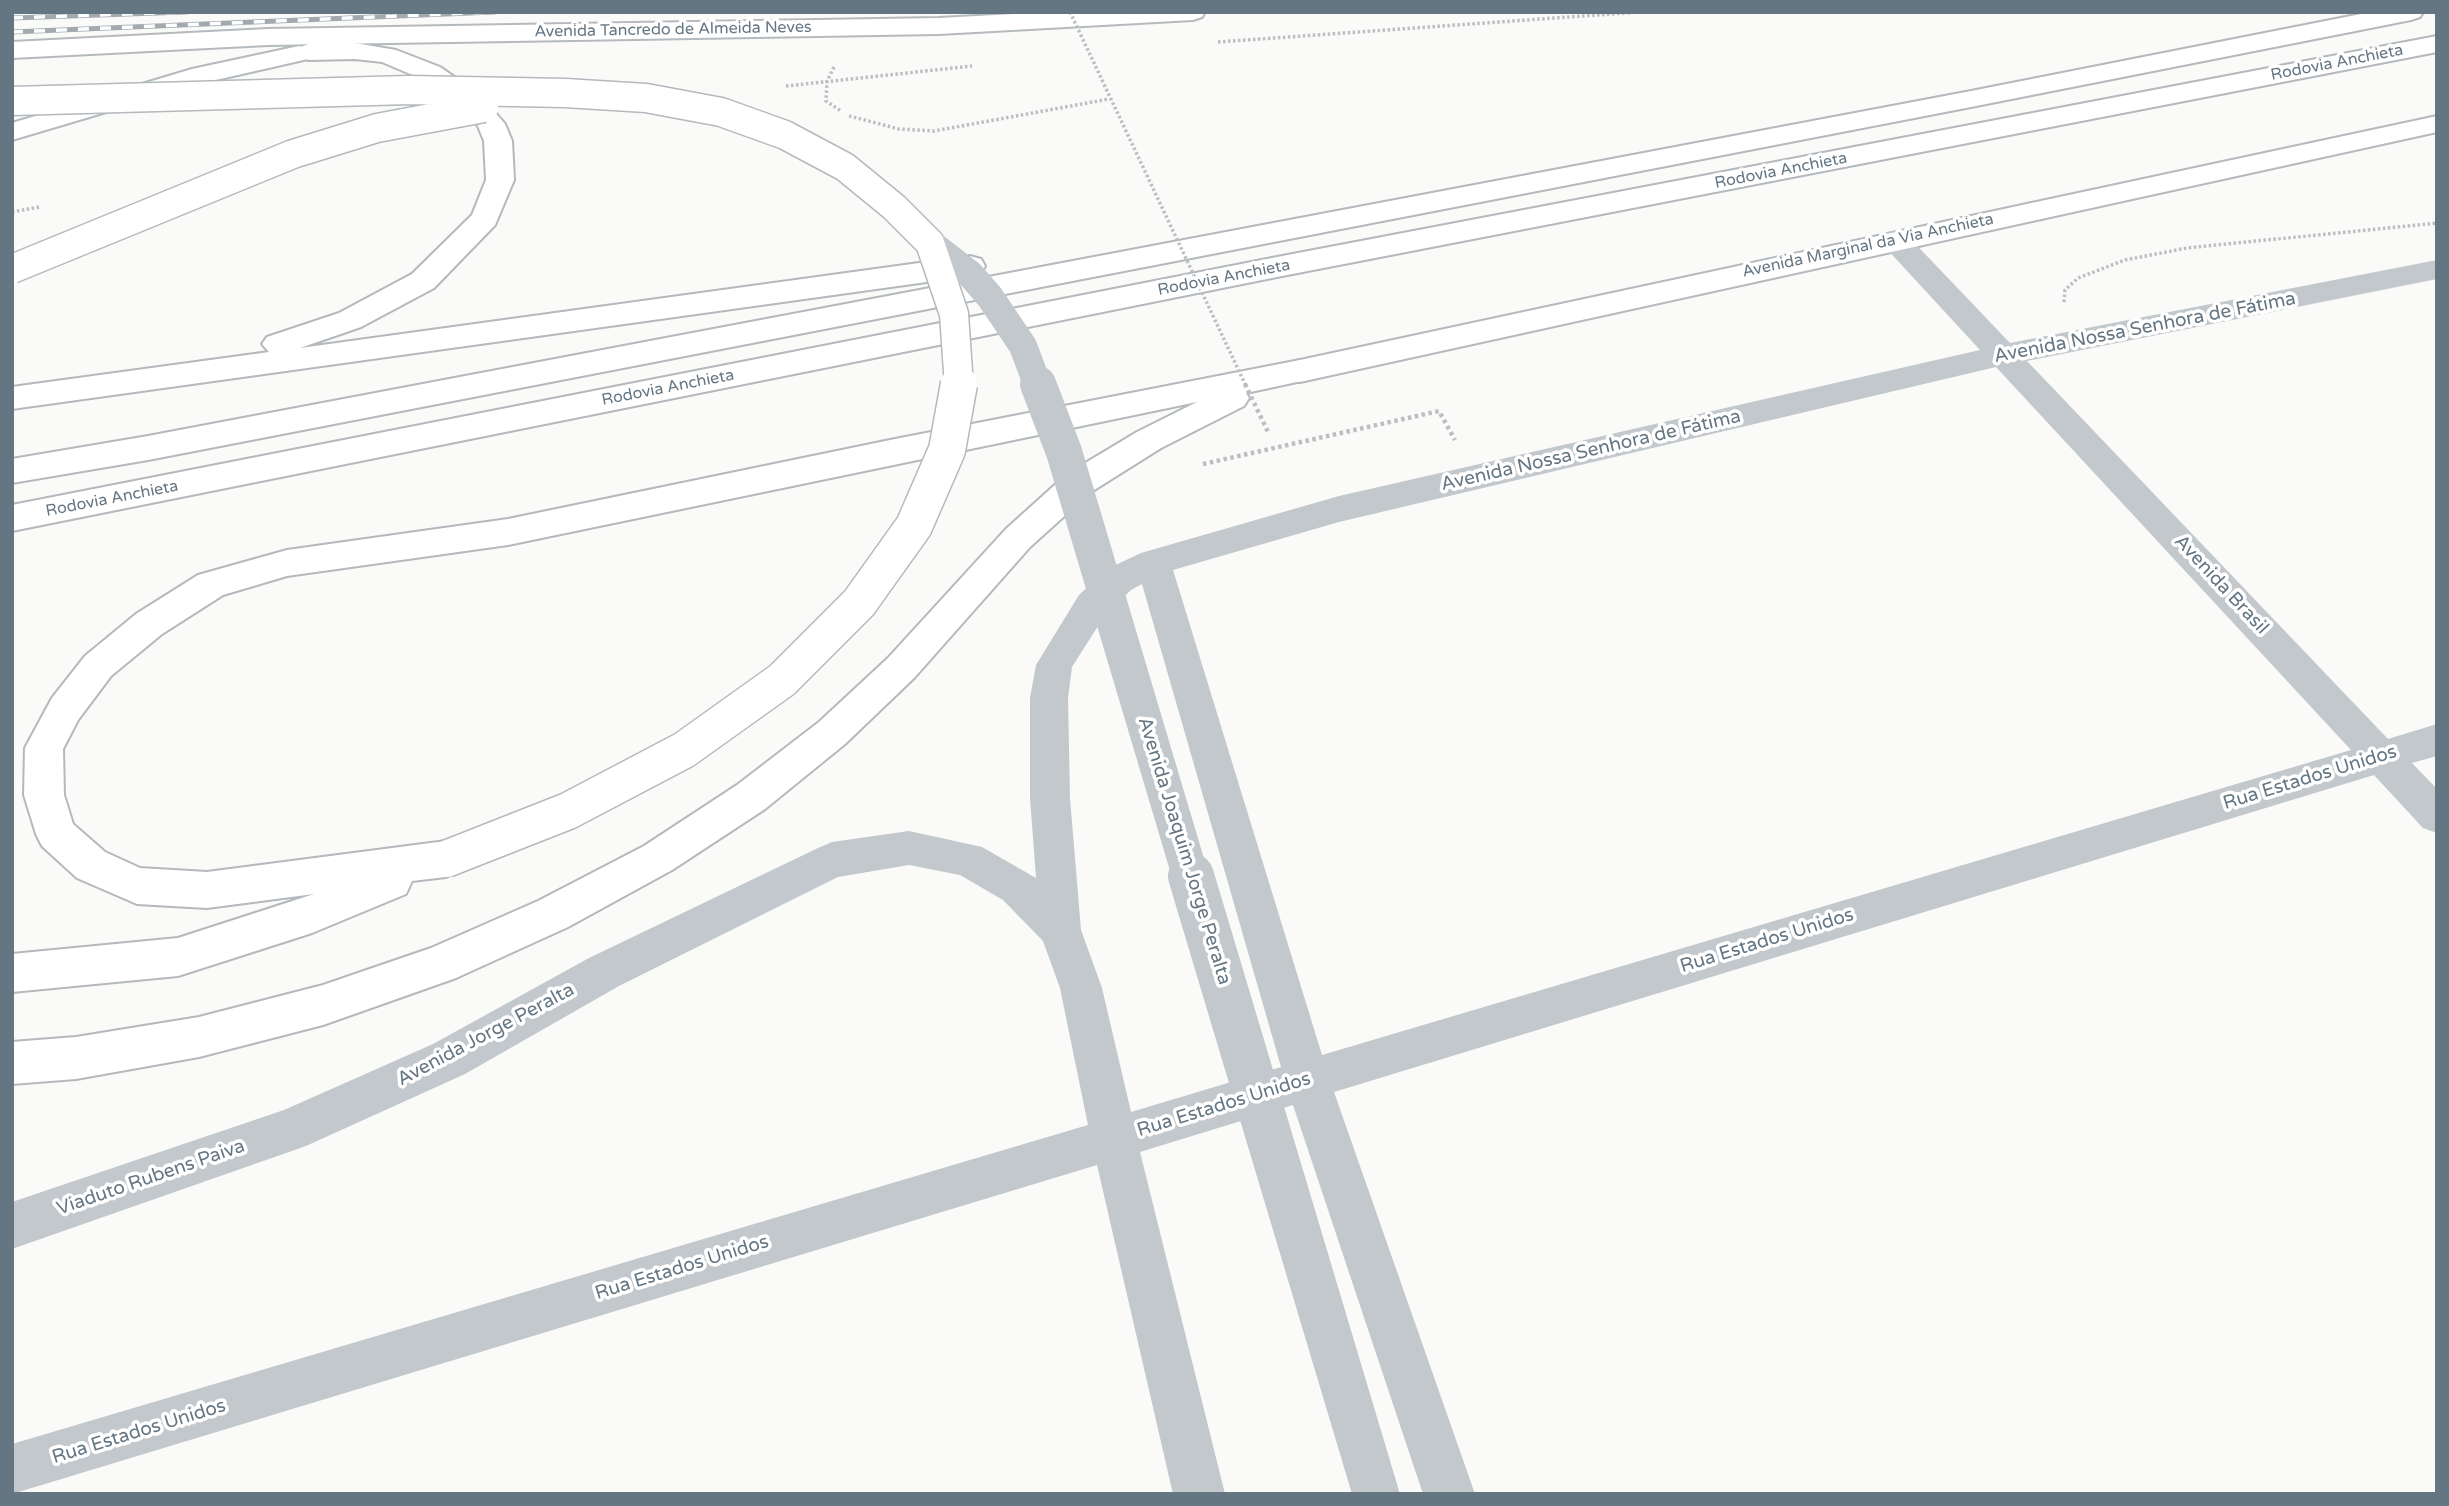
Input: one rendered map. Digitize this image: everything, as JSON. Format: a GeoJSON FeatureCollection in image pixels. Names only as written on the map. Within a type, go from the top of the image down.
{"type":"FeatureCollection","features":[{"type":"Feature","properties":{"kind":"main road","name":"Avenida Tancredo de Almeida Neves"},"geometry":{"type":"LineString","coordinates":[[12,50],[268,37],[396,45],[939,26],[1193,12]]}},
{"type":"Feature","properties":{"kind":"main road","name":"Rodovia Anchieta"},"geometry":{"type":"LineString","coordinates":[[12,471],[1282,231],[2411,12]]}},
{"type":"Feature","properties":{"kind":"main road","name":"Rodovia Anchieta"},"geometry":{"type":"LineString","coordinates":[[12,518],[1263,270],[2437,44]]}},
{"type":"Feature","properties":{"kind":"main road"},"geometry":{"type":"LineString","coordinates":[[12,132],[201,75],[309,52],[355,51],[396,45],[471,101],[491,124],[498,141],[500,180],[485,219],[423,281],[350,320],[183,375]]}},
{"type":"Feature","properties":{"kind":"main road"},"geometry":{"type":"LineString","coordinates":[[12,101],[409,90],[565,93],[646,98],[721,112],[785,135],[845,167],[894,207],[930,243],[954,314],[960,379],[947,450],[914,526],[859,603],[782,680],[684,750],[568,811],[297,920],[178,957],[12,973]]}},
{"type":"Feature","properties":{"kind":"main road"},"geometry":{"type":"LineString","coordinates":[[12,270],[293,154],[377,128],[565,93]]}},
{"type":"Feature","properties":{"kind":"main road","name":"Avenida Marginal da Via Anchieta"},"geometry":{"type":"LineString","coordinates":[[1300,371],[2437,124]]}},
{"type":"Feature","properties":{"kind":"main road"},"geometry":{"type":"LineString","coordinates":[[12,398],[1068,253],[1282,231]]}},
{"type":"Feature","properties":{"kind":"main road"},"geometry":{"type":"LineString","coordinates":[[446,859],[208,890],[136,886],[91,865],[56,834],[44,795],[44,748],[65,709],[99,666],[149,624],[211,585],[287,563],[508,532],[890,452],[1300,371]]}},
{"type":"Feature","properties":{"kind":"main road"},"geometry":{"type":"LineString","coordinates":[[12,1063],[76,1058],[199,1037],[323,1005],[441,964],[553,914],[658,858],[751,797],[832,733],[901,668],[1018,538],[1079,483],[1149,440],[1219,404],[1300,371]]}},
{"type":"Feature","properties":{"kind":"street","name":"Avenida Brasil"},"geometry":{"type":"LineString","coordinates":[[1895,240],[2437,816]]}},
{"type":"Feature","properties":{"kind":"street","name":"Avenida Joaquim Jorge Peralta"},"geometry":{"type":"LineString","coordinates":[[930,243],[970,274],[990,297],[1023,346],[1064,452],[1376,1494]]}},
{"type":"Feature","properties":{"kind":"street","name":"Avenida Nossa Senhora de Fátima"},"geometry":{"type":"LineString","coordinates":[[1060,930],[1050,798],[1049,698],[1054,665],[1093,605],[1118,580],[1153,562],[1339,509],[2003,355],[2437,269]]}},
{"type":"Feature","properties":{"kind":"street"},"geometry":{"type":"LineString","coordinates":[[1153,562],[1307,1080],[1449,1494]]}},
{"type":"Feature","properties":{"kind":"street","name":"Rua Estados Unidos"},"geometry":{"type":"LineString","coordinates":[[12,1470],[2437,740]]}},
{"type":"Feature","properties":{"kind":"street","name":"Avenida Jorge Peralta"},"geometry":{"type":"LineString","coordinates":[[290,1130],[449,1059],[604,972],[832,860],[909,848],[968,859],[1017,887],[1060,930]]}},
{"type":"Feature","properties":{"kind":"street"},"geometry":{"type":"LineString","coordinates":[[1060,930],[1081,988],[1199,1494]]}},
{"type":"Feature","properties":{"kind":"street","name":"Viaduto Rubens Paiva"},"geometry":{"type":"LineString","coordinates":[[12,1226],[290,1130]]}},
{"type":"Feature","properties":{"kind":"path"},"geometry":{"type":"LineString","coordinates":[[1070,12],[1268,432],[1255,435]]}},
{"type":"Feature","properties":{"kind":"path"},"geometry":{"type":"LineString","coordinates":[[1213,43],[1639,12]]}},
{"type":"Feature","properties":{"kind":"path"},"geometry":{"type":"LineString","coordinates":[[1080,55],[1094,54]]}},
{"type":"Feature","properties":{"kind":"path"},"geometry":{"type":"LineString","coordinates":[[774,88],[984,65]]}},
{"type":"Feature","properties":{"kind":"path"},"geometry":{"type":"LineString","coordinates":[[827,81],[826,101],[849,116],[899,129],[934,131],[1110,99]]}},
{"type":"Feature","properties":{"kind":"path"},"geometry":{"type":"LineString","coordinates":[[12,212],[49,206]]}},
{"type":"Feature","properties":{"kind":"path"},"geometry":{"type":"LineString","coordinates":[[2083,339],[2063,307],[2065,290],[2078,278],[2125,260],[2187,248],[2437,223]]}},
{"type":"Feature","properties":{"kind":"path"},"geometry":{"type":"LineString","coordinates":[[1198,465],[1392,424],[1438,411],[1476,478]]}},
{"type":"Feature","properties":{"kind":"railway"},"geometry":{"type":"LineString","coordinates":[[12,18],[186,12]]}},
{"type":"Feature","properties":{"kind":"railway"},"geometry":{"type":"LineString","coordinates":[[12,32],[494,12]]}}]}
